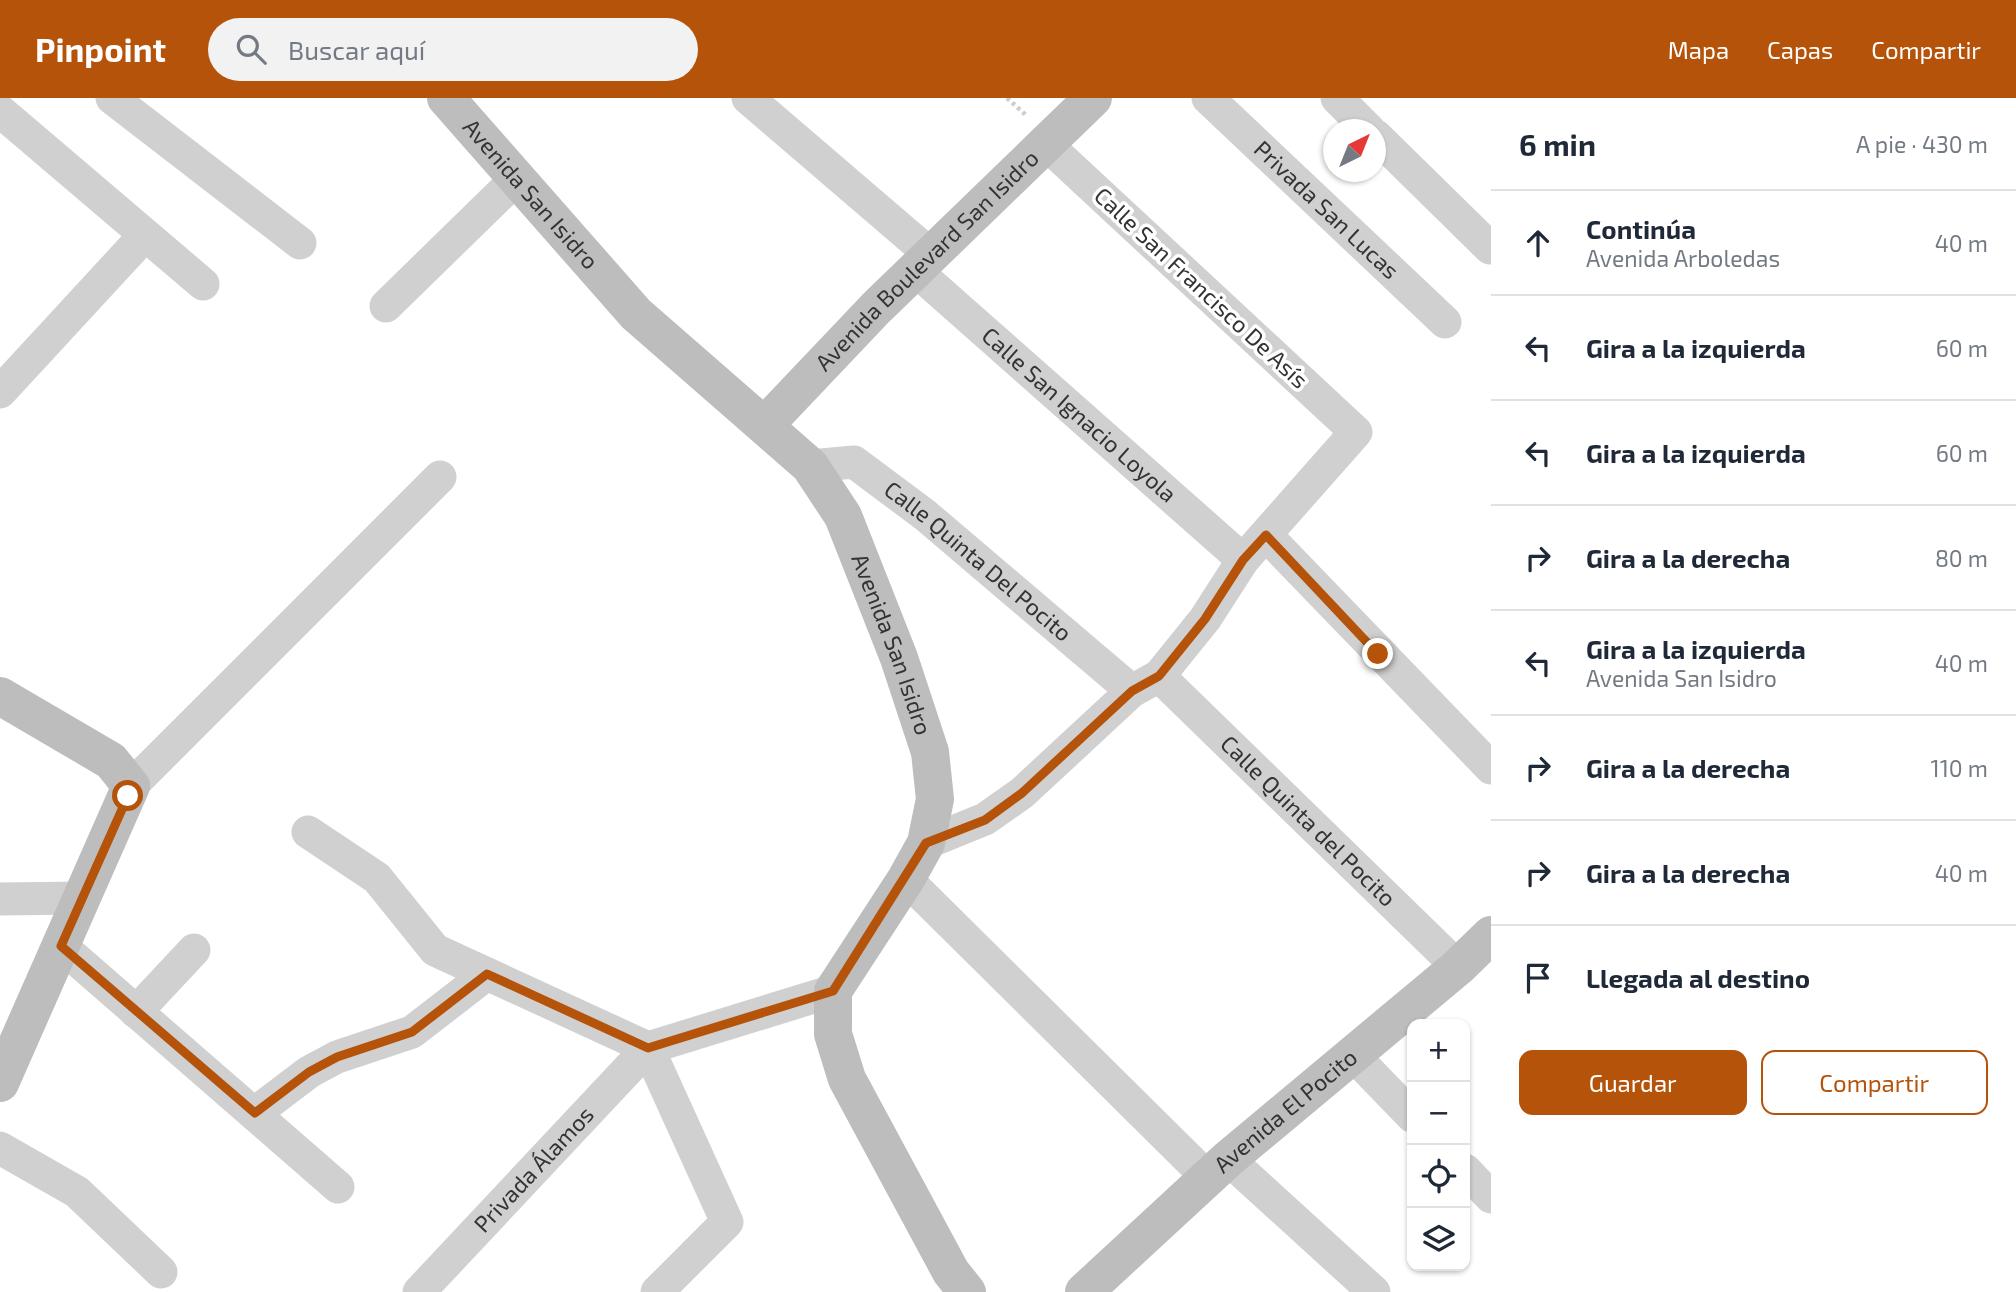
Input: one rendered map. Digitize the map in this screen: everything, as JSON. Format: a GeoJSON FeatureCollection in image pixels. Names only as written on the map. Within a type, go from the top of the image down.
{"type":"FeatureCollection","features":[{"type":"Feature","properties":{"kind":"main road","name":"Avenida San Isidro"},"geometry":{"type":"LineString","coordinates":[[446,98],[636,314],[810,466],[843,516],[899,658],[930,751],[935,799],[926,843],[906,879],[833,991]]}},
{"type":"Feature","properties":{"kind":"main road","name":"Avenida Boulevard San Isidro"},"geometry":{"type":"LineString","coordinates":[[765,425],[923,262],[1093,98]]}},
{"type":"Feature","properties":{"kind":"main road"},"geometry":{"type":"LineString","coordinates":[[0,696],[111,761],[131,786],[0,1083]]}},
{"type":"Feature","properties":{"kind":"main road","name":"Avenida El Pocito"},"geometry":{"type":"LineString","coordinates":[[1084,1292],[1218,1168],[1458,967],[1491,935]]}},
{"type":"Feature","properties":{"kind":"main road"},"geometry":{"type":"LineString","coordinates":[[833,991],[833,1034],[847,1079],[951,1272],[967,1292]]}},
{"type":"Feature","properties":{"kind":"street"},"geometry":{"type":"LineString","coordinates":[[112,98],[300,243]]}},
{"type":"Feature","properties":{"kind":"street","name":"Calle San Ignacio Loyola"},"geometry":{"type":"LineString","coordinates":[[748,98],[1243,560]]}},
{"type":"Feature","properties":{"kind":"street","name":"Privada San Lucas"},"geometry":{"type":"LineString","coordinates":[[1208,98],[1445,322]]}},
{"type":"Feature","properties":{"kind":"street"},"geometry":{"type":"LineString","coordinates":[[1337,98],[1358,119]]}},
{"type":"Feature","properties":{"kind":"street"},"geometry":{"type":"LineString","coordinates":[[0,111],[203,284]]}},
{"type":"Feature","properties":{"kind":"street","name":"Calle San Francisco De Asís"},"geometry":{"type":"LineString","coordinates":[[1046,144],[1356,432],[1266,535]]}},
{"type":"Feature","properties":{"kind":"street"},"geometry":{"type":"LineString","coordinates":[[1386,146],[1490,248]]}},
{"type":"Feature","properties":{"kind":"street"},"geometry":{"type":"LineString","coordinates":[[386,306],[516,179]]}},
{"type":"Feature","properties":{"kind":"street"},"geometry":{"type":"LineString","coordinates":[[0,392],[145,234]]}},
{"type":"Feature","properties":{"kind":"street","name":"Calle Quinta Del Pocito"},"geometry":{"type":"LineString","coordinates":[[810,466],[854,462],[1146,683]]}},
{"type":"Feature","properties":{"kind":"street"},"geometry":{"type":"LineString","coordinates":[[131,786],[440,477]]}},
{"type":"Feature","properties":{"kind":"street"},"geometry":{"type":"LineString","coordinates":[[926,843],[985,820],[1022,793],[1146,683],[1205,619],[1243,560],[1266,535],[1491,768]]}},
{"type":"Feature","properties":{"kind":"street","name":"Calle Quinta del Pocito"},"geometry":{"type":"LineString","coordinates":[[1146,683],[1458,967]]}},
{"type":"Feature","properties":{"kind":"street"},"geometry":{"type":"LineString","coordinates":[[308,832],[377,878],[435,950],[648,1048],[727,1222],[657,1292]]}},
{"type":"Feature","properties":{"kind":"street"},"geometry":{"type":"LineString","coordinates":[[906,879],[1218,1168],[1374,1292]]}},
{"type":"Feature","properties":{"kind":"street"},"geometry":{"type":"LineString","coordinates":[[0,899],[82,898]]}},
{"type":"Feature","properties":{"kind":"street"},"geometry":{"type":"LineString","coordinates":[[61,946],[338,1187]]}},
{"type":"Feature","properties":{"kind":"street"},"geometry":{"type":"LineString","coordinates":[[136,1012],[194,950]]}},
{"type":"Feature","properties":{"kind":"street"},"geometry":{"type":"LineString","coordinates":[[255,1113],[309,1072],[337,1057],[412,1032],[487,974]]}},
{"type":"Feature","properties":{"kind":"street"},"geometry":{"type":"LineString","coordinates":[[648,1048],[833,991]]}},
{"type":"Feature","properties":{"kind":"street","name":"Privada Álamos"},"geometry":{"type":"LineString","coordinates":[[419,1292],[648,1048]]}},
{"type":"Feature","properties":{"kind":"street"},"geometry":{"type":"LineString","coordinates":[[1353,1055],[1407,1111]]}},
{"type":"Feature","properties":{"kind":"street"},"geometry":{"type":"LineString","coordinates":[[0,1148],[77,1192],[161,1272]]}},
{"type":"Feature","properties":{"kind":"street"},"geometry":{"type":"LineString","coordinates":[[1470,1175],[1491,1197]]}},
{"type":"Feature","properties":{"kind":"route"},"geometry":{"type":"LineString","coordinates":[[128,796],[61,946],[255,1113],[309,1072],[337,1057],[412,1032],[487,974],[648,1048],[833,991],[906,879],[926,843],[985,820],[1022,793],[1132,691],[1159,676],[1205,619],[1243,560],[1266,535],[1378,654]]}}]}
